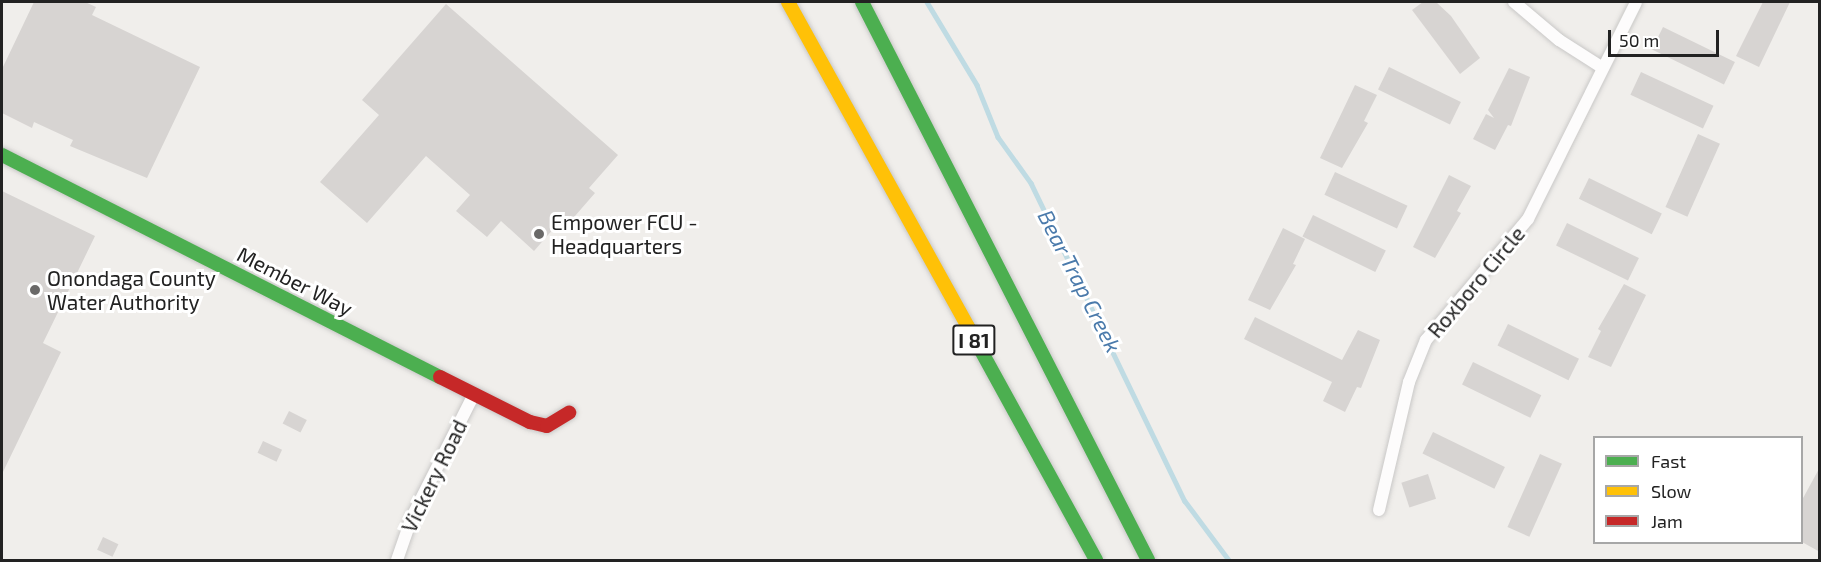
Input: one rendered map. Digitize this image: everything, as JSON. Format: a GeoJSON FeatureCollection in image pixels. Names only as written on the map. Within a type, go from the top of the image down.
{"type":"FeatureCollection","features":[{"type":"Feature","properties":{"kind":"main road"},"geometry":{"type":"LineString","coordinates":[[788,2],[852,120]]}},
{"type":"Feature","properties":{"kind":"main road","name":"I 81"},"geometry":{"type":"LineString","coordinates":[[803,2],[852,120],[1095,561]]}},
{"type":"Feature","properties":{"kind":"main road","name":"I 81"},"geometry":{"type":"LineString","coordinates":[[863,2],[1148,561]]}},
{"type":"Feature","properties":{"kind":"main road","name":"Member Way"},"geometry":{"type":"LineString","coordinates":[[2,155],[474,394],[547,426],[569,413]]}},
{"type":"Feature","properties":{"kind":"street"},"geometry":{"type":"LineString","coordinates":[[1514,2],[1558,40],[1603,68]]}},
{"type":"Feature","properties":{"kind":"street","name":"Roxboro Circle"},"geometry":{"type":"LineString","coordinates":[[1379,510],[1409,382],[1426,340],[1528,219],[1636,2]]}},
{"type":"Feature","properties":{"kind":"street","name":"Vickery Road"},"geometry":{"type":"LineString","coordinates":[[397,561],[412,517],[474,394]]}},
{"type":"Feature","properties":{"kind":"building"},"geometry":{"type":"Polygon","coordinates":[[[34,2],[85,2],[96,7],[92,15],[200,67],[147,178],[70,146],[73,140],[34,122],[32,128],[2,113],[2,69],[34,2]]]}},
{"type":"Feature","properties":{"kind":"building"},"geometry":{"type":"Polygon","coordinates":[[[1423,2],[1436,2],[1451,16],[1480,58],[1460,74],[1412,10],[1423,2]]]}},
{"type":"Feature","properties":{"kind":"building"},"geometry":{"type":"Polygon","coordinates":[[[1763,2],[1790,2],[1759,67],[1736,56],[1763,2]]]}},
{"type":"Feature","properties":{"kind":"building"},"geometry":{"type":"Polygon","coordinates":[[[446,4],[618,155],[589,188],[595,193],[568,224],[562,219],[534,251],[501,221],[487,237],[456,211],[470,195],[426,156],[367,223],[320,182],[379,115],[362,100],[446,4]]]}},
{"type":"Feature","properties":{"kind":"building"},"geometry":{"type":"Polygon","coordinates":[[[1663,27],[1735,62],[1724,85],[1652,49],[1663,27]]]}},
{"type":"Feature","properties":{"kind":"building"},"geometry":{"type":"Polygon","coordinates":[[[1389,67],[1461,102],[1450,125],[1378,89],[1389,67]]]}},
{"type":"Feature","properties":{"kind":"building"},"geometry":{"type":"Polygon","coordinates":[[[1509,68],[1530,77],[1511,126],[1508,125],[1495,150],[1473,139],[1486,114],[1494,118],[1488,110],[1509,68]]]}},
{"type":"Feature","properties":{"kind":"building"},"geometry":{"type":"Polygon","coordinates":[[[1641,72],[1714,106],[1703,128],[1630,95],[1641,72]]]}},
{"type":"Feature","properties":{"kind":"building"},"geometry":{"type":"Polygon","coordinates":[[[1355,85],[1377,95],[1364,121],[1368,123],[1342,168],[1320,158],[1355,85]]]}},
{"type":"Feature","properties":{"kind":"building"},"geometry":{"type":"Polygon","coordinates":[[[1698,134],[1720,144],[1687,217],[1665,207],[1698,134]]]}},
{"type":"Feature","properties":{"kind":"building"},"geometry":{"type":"Polygon","coordinates":[[[1335,172],[1408,206],[1397,228],[1324,195],[1335,172]]]}},
{"type":"Feature","properties":{"kind":"building"},"geometry":{"type":"Polygon","coordinates":[[[1449,175],[1471,186],[1457,211],[1461,213],[1435,258],[1413,247],[1449,175]]]}},
{"type":"Feature","properties":{"kind":"building"},"geometry":{"type":"Polygon","coordinates":[[[1589,178],[1662,214],[1652,234],[1579,199],[1589,178]]]}},
{"type":"Feature","properties":{"kind":"building","name":"Onondaga County Water Authority"},"geometry":{"type":"Polygon","coordinates":[[[2,191],[95,236],[43,343],[61,352],[2,474],[2,191]]]}},
{"type":"Feature","properties":{"kind":"building"},"geometry":{"type":"Polygon","coordinates":[[[1313,215],[1386,251],[1375,272],[1302,237],[1313,215]]]}},
{"type":"Feature","properties":{"kind":"building"},"geometry":{"type":"Polygon","coordinates":[[[1567,223],[1639,258],[1628,281],[1556,245],[1567,223]]]}},
{"type":"Feature","properties":{"kind":"building"},"geometry":{"type":"Polygon","coordinates":[[[1283,228],[1305,239],[1293,264],[1296,265],[1270,310],[1248,300],[1283,228]]]}},
{"type":"Feature","properties":{"kind":"building"},"geometry":{"type":"Polygon","coordinates":[[[1624,284],[1646,295],[1611,367],[1588,357],[1601,331],[1598,329],[1624,284]]]}},
{"type":"Feature","properties":{"kind":"building"},"geometry":{"type":"Polygon","coordinates":[[[1255,317],[1342,360],[1358,330],[1380,340],[1361,388],[1357,387],[1345,412],[1323,401],[1332,382],[1244,339],[1255,317]]]}},
{"type":"Feature","properties":{"kind":"building"},"geometry":{"type":"Polygon","coordinates":[[[1508,324],[1579,359],[1568,380],[1497,346],[1508,324]]]}},
{"type":"Feature","properties":{"kind":"building"},"geometry":{"type":"Polygon","coordinates":[[[1473,362],[1541,395],[1530,418],[1462,384],[1473,362]]]}},
{"type":"Feature","properties":{"kind":"building"},"geometry":{"type":"Polygon","coordinates":[[[289,411],[307,420],[300,433],[283,423],[289,411]]]}},
{"type":"Feature","properties":{"kind":"building"},"geometry":{"type":"Polygon","coordinates":[[[1433,432],[1505,467],[1494,489],[1422,454],[1433,432]]]}},
{"type":"Feature","properties":{"kind":"building"},"geometry":{"type":"Polygon","coordinates":[[[263,441],[282,450],[277,462],[258,453],[263,441]]]}},
{"type":"Feature","properties":{"kind":"building"},"geometry":{"type":"Polygon","coordinates":[[[1540,454],[1562,464],[1529,537],[1507,527],[1540,454]]]}},
{"type":"Feature","properties":{"kind":"building"},"geometry":{"type":"Polygon","coordinates":[[[1820,467],[1820,552],[1803,543],[1803,498],[1820,467]]]}},
{"type":"Feature","properties":{"kind":"building"},"geometry":{"type":"Polygon","coordinates":[[[1428,474],[1436,499],[1409,507],[1401,483],[1428,474]]]}},
{"type":"Feature","properties":{"kind":"building"},"geometry":{"type":"Polygon","coordinates":[[[103,537],[118,544],[112,557],[97,550],[103,537]]]}},
{"type":"Feature","properties":{"kind":"waterway","name":"Bear Trap Creek"},"geometry":{"type":"LineString","coordinates":[[927,2],[977,85],[998,137],[1031,183],[1185,501],[1229,560]]}},
{"type":"Feature","properties":{"kind":"traffic: fast"},"geometry":{"type":"LineString","coordinates":[[862,2],[1148,560]]}},
{"type":"Feature","properties":{"kind":"traffic: fast"},"geometry":{"type":"LineString","coordinates":[[2,155],[440,377]]}},
{"type":"Feature","properties":{"kind":"traffic: fast"},"geometry":{"type":"LineString","coordinates":[[968,327],[1096,560]]}},
{"type":"Feature","properties":{"kind":"traffic: slow"},"geometry":{"type":"LineString","coordinates":[[788,2],[968,327]]}},
{"type":"Feature","properties":{"kind":"traffic: jam"},"geometry":{"type":"LineString","coordinates":[[440,377],[530,422],[547,426],[569,413]]}},
{"type":"Feature","properties":{"kind":"place","name":"Empower FCU - Headquarters"},"geometry":{"type":"Point","coordinates":[539,234]}},
{"type":"Feature","properties":{"kind":"place","name":"Onondaga County Water Authority"},"geometry":{"type":"Point","coordinates":[35,290]}}]}
